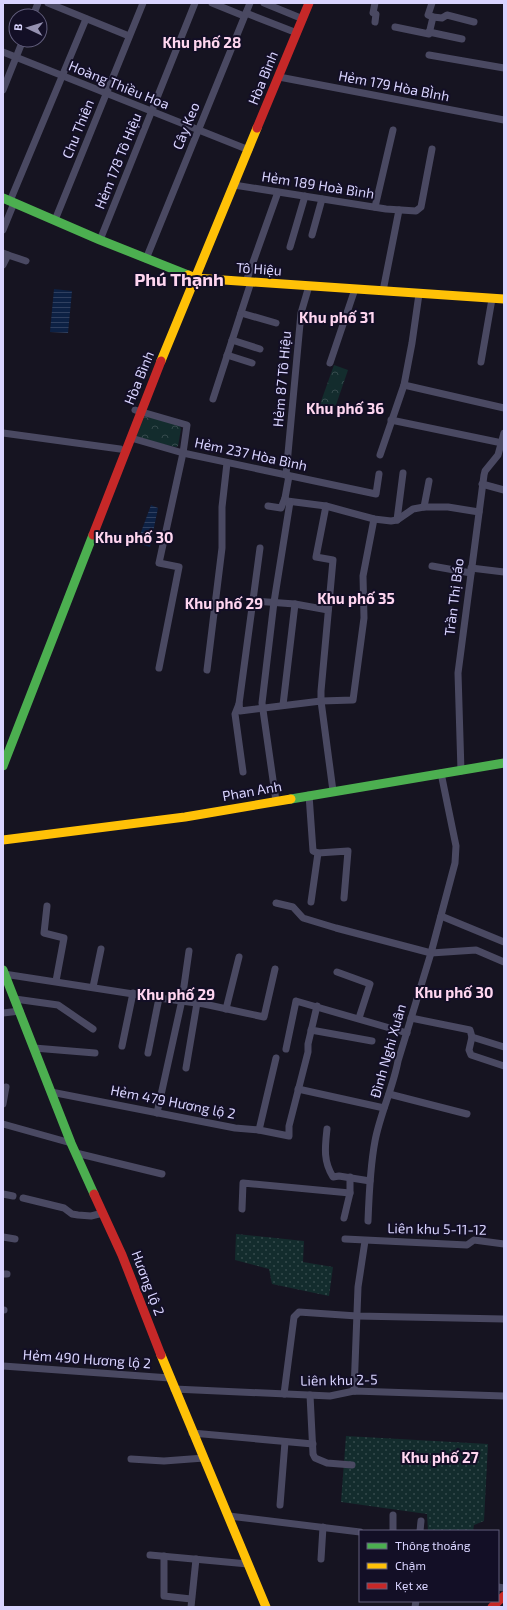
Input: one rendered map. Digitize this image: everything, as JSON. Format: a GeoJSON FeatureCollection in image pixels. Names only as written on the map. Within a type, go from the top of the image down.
{"type":"FeatureCollection","features":[{"type":"Feature","properties":{"kind":"main road","name":"Hòa Bình"},"geometry":{"type":"LineString","coordinates":[[300,18],[302,3]]}},
{"type":"Feature","properties":{"kind":"main road","name":"Hòa Bình"},"geometry":{"type":"LineString","coordinates":[[3,766],[120,449],[138,411],[294,32],[309,3]]}},
{"type":"Feature","properties":{"kind":"main road","name":"Hòa Bình"},"geometry":{"type":"LineString","coordinates":[[192,277],[234,185],[246,149],[279,77],[294,32]]}},
{"type":"Feature","properties":{"kind":"main road","name":"Tô Hiệu"},"geometry":{"type":"LineString","coordinates":[[9,201],[192,277],[504,299]]}},
{"type":"Feature","properties":{"kind":"main road","name":"Hòa Bình"},"geometry":{"type":"LineString","coordinates":[[3,747],[130,438],[138,411]]}},
{"type":"Feature","properties":{"kind":"main road","name":"Phan Anh"},"geometry":{"type":"LineString","coordinates":[[3,840],[185,817],[504,763]]}},
{"type":"Feature","properties":{"kind":"main road","name":"Hương lộ 2"},"geometry":{"type":"LineString","coordinates":[[4,972],[72,1144],[122,1255],[174,1389],[229,1516],[266,1607]]}},
{"type":"Feature","properties":{"kind":"street"},"geometry":{"type":"LineString","coordinates":[[48,3],[64,6],[86,19],[129,36]]}},
{"type":"Feature","properties":{"kind":"street","name":"Chu Thiên"},"geometry":{"type":"LineString","coordinates":[[55,220],[143,3]]}},
{"type":"Feature","properties":{"kind":"street","name":"Hẻm 178 Tô Hiệu"},"geometry":{"type":"LineString","coordinates":[[100,240],[196,3]]}},
{"type":"Feature","properties":{"kind":"street"},"geometry":{"type":"LineString","coordinates":[[212,3],[294,32]]}},
{"type":"Feature","properties":{"kind":"street","name":"Cây Keo"},"geometry":{"type":"LineString","coordinates":[[146,259],[250,3]]}},
{"type":"Feature","properties":{"kind":"street"},"geometry":{"type":"LineString","coordinates":[[264,3],[300,18]]}},
{"type":"Feature","properties":{"kind":"street"},"geometry":{"type":"LineString","coordinates":[[374,22],[376,14],[373,13],[375,3]]}},
{"type":"Feature","properties":{"kind":"street"},"geometry":{"type":"LineString","coordinates":[[432,3],[428,15],[442,18],[448,15],[474,22]]}},
{"type":"Feature","properties":{"kind":"street"},"geometry":{"type":"LineString","coordinates":[[429,32],[433,17]]}},
{"type":"Feature","properties":{"kind":"street"},"geometry":{"type":"LineString","coordinates":[[3,230],[9,201],[86,19]]}},
{"type":"Feature","properties":{"kind":"street"},"geometry":{"type":"LineString","coordinates":[[395,27],[462,39]]}},
{"type":"Feature","properties":{"kind":"street"},"geometry":{"type":"LineString","coordinates":[[3,90],[20,48]]}},
{"type":"Feature","properties":{"kind":"street","name":"Hoàng Thiều Hoa"},"geometry":{"type":"LineString","coordinates":[[3,52],[246,149]]}},
{"type":"Feature","properties":{"kind":"street"},"geometry":{"type":"LineString","coordinates":[[429,55],[504,68]]}},
{"type":"Feature","properties":{"kind":"street","name":"Hẻm 179 Hòa BÌnh"},"geometry":{"type":"LineString","coordinates":[[279,77],[504,120]]}},
{"type":"Feature","properties":{"kind":"street"},"geometry":{"type":"LineString","coordinates":[[375,207],[394,130]]}},
{"type":"Feature","properties":{"kind":"street","name":"Hẻm 189 Hoà Bình"},"geometry":{"type":"LineString","coordinates":[[234,185],[375,207],[416,211],[419,209],[432,149]]}},
{"type":"Feature","properties":{"kind":"street"},"geometry":{"type":"LineString","coordinates":[[213,399],[241,313],[248,282],[278,192]]}},
{"type":"Feature","properties":{"kind":"street"},"geometry":{"type":"LineString","coordinates":[[290,247],[304,196]]}},
{"type":"Feature","properties":{"kind":"street"},"geometry":{"type":"LineString","coordinates":[[312,235],[322,199]]}},
{"type":"Feature","properties":{"kind":"street"},"geometry":{"type":"LineString","coordinates":[[383,291],[399,210]]}},
{"type":"Feature","properties":{"kind":"street"},"geometry":{"type":"LineString","coordinates":[[3,265],[5,254],[26,261]]}},
{"type":"Feature","properties":{"kind":"street","name":"Hẻm 87 Tô Hiệu"},"geometry":{"type":"LineString","coordinates":[[276,801],[262,708],[274,602],[288,500],[287,475],[301,313],[309,286]]}},
{"type":"Feature","properties":{"kind":"street"},"geometry":{"type":"LineString","coordinates":[[330,363],[355,289]]}},
{"type":"Feature","properties":{"kind":"street"},"geometry":{"type":"LineString","coordinates":[[380,455],[404,385],[419,294]]}},
{"type":"Feature","properties":{"kind":"street"},"geometry":{"type":"LineString","coordinates":[[481,362],[492,298]]}},
{"type":"Feature","properties":{"kind":"street"},"geometry":{"type":"LineString","coordinates":[[241,313],[276,324]]}},
{"type":"Feature","properties":{"kind":"street"},"geometry":{"type":"LineString","coordinates":[[232,340],[260,349]]}},
{"type":"Feature","properties":{"kind":"street"},"geometry":{"type":"LineString","coordinates":[[227,355],[252,363]]}},
{"type":"Feature","properties":{"kind":"street"},"geometry":{"type":"LineString","coordinates":[[404,385],[504,408]]}},
{"type":"Feature","properties":{"kind":"street","name":"Hẻm 237 Hòa Bình"},"geometry":{"type":"LineString","coordinates":[[138,411],[187,425],[183,453],[376,494],[379,474]]}},
{"type":"Feature","properties":{"kind":"street"},"geometry":{"type":"LineString","coordinates":[[391,420],[502,443]]}},
{"type":"Feature","properties":{"kind":"street"},"geometry":{"type":"LineString","coordinates":[[3,433],[120,449]]}},
{"type":"Feature","properties":{"kind":"street","name":"Trần Thị Báo"},"geometry":{"type":"LineString","coordinates":[[461,771],[458,674],[482,484],[485,471],[498,455],[504,433]]}},
{"type":"Feature","properties":{"kind":"street"},"geometry":{"type":"LineString","coordinates":[[130,438],[183,453],[159,563],[179,567],[159,668]]}},
{"type":"Feature","properties":{"kind":"street"},"geometry":{"type":"LineString","coordinates":[[207,670],[222,548],[222,507],[227,463]]}},
{"type":"Feature","properties":{"kind":"street"},"geometry":{"type":"LineString","coordinates":[[396,520],[403,473]]}},
{"type":"Feature","properties":{"kind":"street"},"geometry":{"type":"LineString","coordinates":[[424,507],[429,481]]}},
{"type":"Feature","properties":{"kind":"street"},"geometry":{"type":"LineString","coordinates":[[482,484],[504,490]]}},
{"type":"Feature","properties":{"kind":"street"},"geometry":{"type":"LineString","coordinates":[[268,506],[281,508],[288,500],[326,506],[374,518],[396,520],[414,510],[424,507],[448,507],[479,512]]}},
{"type":"Feature","properties":{"kind":"street"},"geometry":{"type":"LineString","coordinates":[[326,506],[316,557],[333,560],[321,701],[333,791]]}},
{"type":"Feature","properties":{"kind":"street"},"geometry":{"type":"LineString","coordinates":[[260,548],[239,704],[240,711],[321,701],[353,700],[364,618],[363,576],[374,518]]}},
{"type":"Feature","properties":{"kind":"street"},"geometry":{"type":"LineString","coordinates":[[432,566],[471,571],[504,572]]}},
{"type":"Feature","properties":{"kind":"street"},"geometry":{"type":"LineString","coordinates":[[253,601],[295,604],[328,610]]}},
{"type":"Feature","properties":{"kind":"street"},"geometry":{"type":"LineString","coordinates":[[282,705],[295,604]]}},
{"type":"Feature","properties":{"kind":"street"},"geometry":{"type":"LineString","coordinates":[[239,704],[236,708],[235,714],[243,772]]}},
{"type":"Feature","properties":{"kind":"street","name":"Đình Nghi Xuân"},"geometry":{"type":"LineString","coordinates":[[368,1221],[370,1181],[375,1140],[431,953],[444,900],[453,875],[456,846],[441,773]]}},
{"type":"Feature","properties":{"kind":"street"},"geometry":{"type":"LineString","coordinates":[[309,795],[313,851],[318,853],[348,851],[344,898]]}},
{"type":"Feature","properties":{"kind":"street"},"geometry":{"type":"LineString","coordinates":[[310,902],[318,853]]}},
{"type":"Feature","properties":{"kind":"street"},"geometry":{"type":"LineString","coordinates":[[276,903],[294,907],[303,918],[431,953],[476,950],[504,962]]}},
{"type":"Feature","properties":{"kind":"street"},"geometry":{"type":"LineString","coordinates":[[47,906],[44,933],[64,938],[56,981]]}},
{"type":"Feature","properties":{"kind":"street"},"geometry":{"type":"LineString","coordinates":[[441,916],[504,942]]}},
{"type":"Feature","properties":{"kind":"street"},"geometry":{"type":"LineString","coordinates":[[93,987],[101,949]]}},
{"type":"Feature","properties":{"kind":"street"},"geometry":{"type":"LineString","coordinates":[[157,1113],[182,1000],[189,951]]}},
{"type":"Feature","properties":{"kind":"street"},"geometry":{"type":"LineString","coordinates":[[226,1009],[239,957]]}},
{"type":"Feature","properties":{"kind":"street"},"geometry":{"type":"LineString","coordinates":[[4,972],[159,998],[182,1000],[263,1017],[265,1016],[276,968]]}},
{"type":"Feature","properties":{"kind":"street"},"geometry":{"type":"LineString","coordinates":[[337,972],[370,984],[359,1018]]}},
{"type":"Feature","properties":{"kind":"street"},"geometry":{"type":"LineString","coordinates":[[122,1046],[133,993]]}},
{"type":"Feature","properties":{"kind":"street"},"geometry":{"type":"LineString","coordinates":[[148,1053],[159,998]]}},
{"type":"Feature","properties":{"kind":"street"},"geometry":{"type":"LineString","coordinates":[[14,999],[58,1005],[93,1030]]}},
{"type":"Feature","properties":{"kind":"street"},"geometry":{"type":"LineString","coordinates":[[286,1049],[296,1001],[407,1033]]}},
{"type":"Feature","properties":{"kind":"street"},"geometry":{"type":"LineString","coordinates":[[186,1068],[197,1003]]}},
{"type":"Feature","properties":{"kind":"street"},"geometry":{"type":"LineString","coordinates":[[317,1006],[308,1044],[308,1052],[298,1089],[384,1108]]}},
{"type":"Feature","properties":{"kind":"street"},"geometry":{"type":"LineString","coordinates":[[3,1013],[20,1011]]}},
{"type":"Feature","properties":{"kind":"street"},"geometry":{"type":"LineString","coordinates":[[411,1018],[470,1030],[472,1037],[469,1050],[471,1055],[504,1066]]}},
{"type":"Feature","properties":{"kind":"street"},"geometry":{"type":"LineString","coordinates":[[311,1030],[372,1041]]}},
{"type":"Feature","properties":{"kind":"street"},"geometry":{"type":"LineString","coordinates":[[472,1037],[504,1047]]}},
{"type":"Feature","properties":{"kind":"street"},"geometry":{"type":"LineString","coordinates":[[34,1048],[96,1053]]}},
{"type":"Feature","properties":{"kind":"street"},"geometry":{"type":"LineString","coordinates":[[259,1130],[276,1058]]}},
{"type":"Feature","properties":{"kind":"street"},"geometry":{"type":"LineString","coordinates":[[3,1104],[6,1087]]}},
{"type":"Feature","properties":{"kind":"street","name":"Hẻm 479 Hương lộ 2"},"geometry":{"type":"LineString","coordinates":[[51,1092],[120,1104],[157,1113],[236,1128],[259,1130],[289,1136],[289,1126],[298,1089]]}},
{"type":"Feature","properties":{"kind":"street"},"geometry":{"type":"LineString","coordinates":[[389,1094],[467,1114]]}},
{"type":"Feature","properties":{"kind":"street"},"geometry":{"type":"LineString","coordinates":[[3,1124],[72,1144]]}},
{"type":"Feature","properties":{"kind":"street"},"geometry":{"type":"LineString","coordinates":[[327,1129],[325,1154],[326,1163],[333,1177],[350,1177],[370,1181]]}},
{"type":"Feature","properties":{"kind":"street"},"geometry":{"type":"LineString","coordinates":[[76,1153],[162,1174]]}},
{"type":"Feature","properties":{"kind":"street"},"geometry":{"type":"LineString","coordinates":[[344,1218],[350,1193],[350,1177]]}},
{"type":"Feature","properties":{"kind":"street"},"geometry":{"type":"LineString","coordinates":[[242,1209],[243,1183],[350,1193]]}},
{"type":"Feature","properties":{"kind":"street"},"geometry":{"type":"LineString","coordinates":[[3,1194],[13,1196]]}},
{"type":"Feature","properties":{"kind":"street"},"geometry":{"type":"LineString","coordinates":[[23,1198],[64,1208],[72,1214],[91,1216],[103,1213]]}},
{"type":"Feature","properties":{"kind":"street"},"geometry":{"type":"LineString","coordinates":[[3,1237],[15,1239]]}},
{"type":"Feature","properties":{"kind":"street","name":"Liên khu 5-11-12"},"geometry":{"type":"LineString","coordinates":[[345,1239],[467,1245],[474,1240],[504,1244]]}},
{"type":"Feature","properties":{"kind":"street"},"geometry":{"type":"LineString","coordinates":[[354,1392],[358,1288],[365,1241]]}},
{"type":"Feature","properties":{"kind":"street"},"geometry":{"type":"LineString","coordinates":[[284,1394],[294,1317],[299,1312],[357,1316],[504,1319]]}},
{"type":"Feature","properties":{"kind":"street","name":"Hẻm 490 Hương lộ 2"},"geometry":{"type":"LineString","coordinates":[[3,1366],[170,1378]]}},
{"type":"Feature","properties":{"kind":"street","name":"Liên khu 2-5"},"geometry":{"type":"LineString","coordinates":[[174,1389],[330,1396],[354,1392],[504,1396]]}},
{"type":"Feature","properties":{"kind":"street"},"geometry":{"type":"LineString","coordinates":[[310,1395],[313,1454],[315,1458],[327,1463],[352,1465]]}},
{"type":"Feature","properties":{"kind":"street"},"geometry":{"type":"LineString","coordinates":[[192,1433],[313,1444]]}},
{"type":"Feature","properties":{"kind":"street"},"geometry":{"type":"LineString","coordinates":[[280,1505],[285,1442]]}},
{"type":"Feature","properties":{"kind":"street"},"geometry":{"type":"LineString","coordinates":[[131,1459],[164,1461],[204,1458]]}},
{"type":"Feature","properties":{"kind":"street"},"geometry":{"type":"LineString","coordinates":[[393,1515],[393,1530]]}},
{"type":"Feature","properties":{"kind":"street"},"geometry":{"type":"LineString","coordinates":[[229,1516],[359,1532]]}},
{"type":"Feature","properties":{"kind":"street"},"geometry":{"type":"LineString","coordinates":[[420,1530],[421,1521]]}},
{"type":"Feature","properties":{"kind":"street"},"geometry":{"type":"LineString","coordinates":[[321,1559],[323,1527]]}},
{"type":"Feature","properties":{"kind":"street"},"geometry":{"type":"LineString","coordinates":[[150,1555],[248,1564]]}},
{"type":"Feature","properties":{"kind":"street"},"geometry":{"type":"LineString","coordinates":[[164,1556],[164,1596],[191,1603],[196,1559]]}},
{"type":"Feature","properties":{"kind":"green space"},"geometry":{"type":"Polygon","coordinates":[[[334,365],[348,370],[336,405],[327,410],[319,407],[334,365]]]}},
{"type":"Feature","properties":{"kind":"green space"},"geometry":{"type":"Polygon","coordinates":[[[142,415],[179,425],[181,429],[178,446],[176,447],[136,438],[142,415]]]}},
{"type":"Feature","properties":{"kind":"green space"},"geometry":{"type":"Polygon","coordinates":[[[236,1234],[304,1241],[303,1262],[333,1267],[329,1296],[272,1284],[269,1269],[235,1260],[236,1234]]]}},
{"type":"Feature","properties":{"kind":"green space"},"geometry":{"type":"Polygon","coordinates":[[[346,1436],[488,1444],[484,1521],[474,1525],[473,1530],[428,1530],[427,1514],[341,1502],[346,1436]]]}},
{"type":"Feature","properties":{"kind":"water"},"geometry":{"type":"Polygon","coordinates":[[[54,289],[72,291],[68,333],[50,332],[54,289]]]}},
{"type":"Feature","properties":{"kind":"water"},"geometry":{"type":"Polygon","coordinates":[[[151,505],[158,508],[150,547],[137,543],[151,505]]]}},
{"type":"Feature","properties":{"kind":"traffic: fast"},"geometry":{"type":"LineString","coordinates":[[3,198],[100,240],[188,275]]}},
{"type":"Feature","properties":{"kind":"traffic: fast"},"geometry":{"type":"LineString","coordinates":[[3,766],[93,535]]}},
{"type":"Feature","properties":{"kind":"traffic: fast"},"geometry":{"type":"LineString","coordinates":[[291,799],[504,763]]}},
{"type":"Feature","properties":{"kind":"traffic: fast"},"geometry":{"type":"LineString","coordinates":[[3,970],[71,1143],[94,1194]]}},
{"type":"Feature","properties":{"kind":"traffic: slow"},"geometry":{"type":"LineString","coordinates":[[161,361],[257,128]]}},
{"type":"Feature","properties":{"kind":"traffic: slow"},"geometry":{"type":"LineString","coordinates":[[188,275],[195,278],[504,299]]}},
{"type":"Feature","properties":{"kind":"traffic: slow"},"geometry":{"type":"LineString","coordinates":[[3,840],[185,817],[291,799]]}},
{"type":"Feature","properties":{"kind":"traffic: slow"},"geometry":{"type":"LineString","coordinates":[[161,1355],[266,1607]]}},
{"type":"Feature","properties":{"kind":"traffic: jam"},"geometry":{"type":"LineString","coordinates":[[257,128],[309,3]]}},
{"type":"Feature","properties":{"kind":"traffic: jam"},"geometry":{"type":"LineString","coordinates":[[93,535],[161,361]]}},
{"type":"Feature","properties":{"kind":"traffic: jam"},"geometry":{"type":"LineString","coordinates":[[94,1194],[122,1255],[161,1355]]}},
{"type":"Feature","properties":{"kind":"traffic: jam"},"geometry":{"type":"LineString","coordinates":[[499,1601],[504,1596]]}},
{"type":"Feature","properties":{"kind":"traffic: jam"},"geometry":{"type":"LineString","coordinates":[[492,1607],[497,1602]]}},
{"type":"Feature","properties":{"kind":"district","name":"Khu phố 28"},"geometry":{"type":"Point","coordinates":[202,43]}},
{"type":"Feature","properties":{"kind":"district","name":"Phú Thạnh"},"geometry":{"type":"Point","coordinates":[179,280]}},
{"type":"Feature","properties":{"kind":"district","name":"Khu phố 31"},"geometry":{"type":"Point","coordinates":[337,318]}},
{"type":"Feature","properties":{"kind":"district","name":"Khu phố 36"},"geometry":{"type":"Point","coordinates":[345,409]}},
{"type":"Feature","properties":{"kind":"district","name":"Khu phố 30"},"geometry":{"type":"Point","coordinates":[134,538]}},
{"type":"Feature","properties":{"kind":"district","name":"Khu phố 35"},"geometry":{"type":"Point","coordinates":[356,599]}},
{"type":"Feature","properties":{"kind":"district","name":"Khu phố 29"},"geometry":{"type":"Point","coordinates":[224,604]}},
{"type":"Feature","properties":{"kind":"district","name":"Khu phố 30"},"geometry":{"type":"Point","coordinates":[454,993]}},
{"type":"Feature","properties":{"kind":"district","name":"Khu phố 29"},"geometry":{"type":"Point","coordinates":[176,995]}},
{"type":"Feature","properties":{"kind":"district","name":"Khu phố 27"},"geometry":{"type":"Point","coordinates":[440,1458]}}]}
